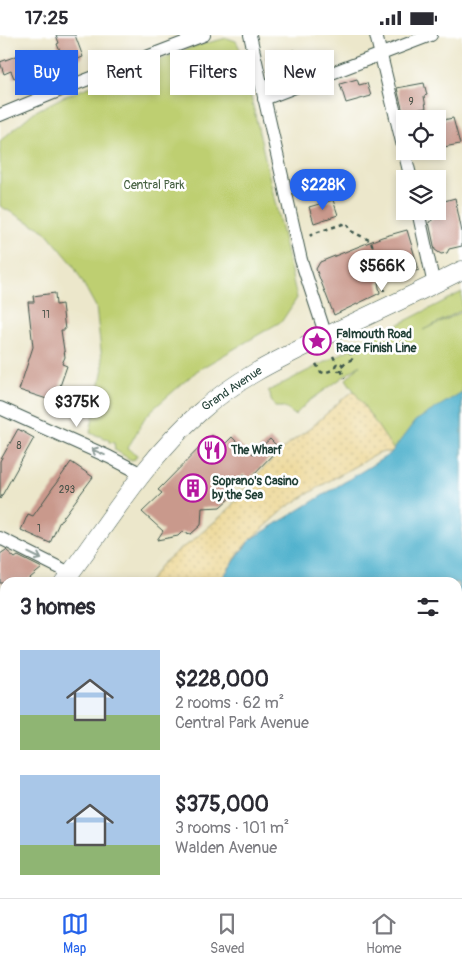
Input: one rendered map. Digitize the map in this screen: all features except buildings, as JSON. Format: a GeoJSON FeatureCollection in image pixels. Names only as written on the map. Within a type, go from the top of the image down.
{"type":"FeatureCollection","features":[{"type":"Feature","properties":{"kind":"main road","name":"Grand Avenue"},"geometry":{"type":"LineString","coordinates":[[67,577],[142,474],[175,435],[216,398],[255,373],[326,336],[462,270]]}},
{"type":"Feature","properties":{"kind":"street"},"geometry":{"type":"LineString","coordinates":[[0,115],[204,35]]}},
{"type":"Feature","properties":{"kind":"street"},"geometry":{"type":"LineString","coordinates":[[250,35],[300,260],[326,336]]}},
{"type":"Feature","properties":{"kind":"street"},"geometry":{"type":"LineString","coordinates":[[376,35],[409,170]]}},
{"type":"Feature","properties":{"kind":"street"},"geometry":{"type":"LineString","coordinates":[[264,99],[432,35]]}},
{"type":"Feature","properties":{"kind":"street"},"geometry":{"type":"LineString","coordinates":[[420,220],[434,285]]}},
{"type":"Feature","properties":{"kind":"street"},"geometry":{"type":"LineString","coordinates":[[0,408],[109,457],[142,474]]}},
{"type":"Feature","properties":{"kind":"street"},"geometry":{"type":"LineString","coordinates":[[0,538],[64,577]]}},
{"type":"Feature","properties":{"kind":"path"},"geometry":{"type":"LineString","coordinates":[[296,240],[346,223],[351,231],[371,241],[386,295]]}},
{"type":"Feature","properties":{"kind":"path"},"geometry":{"type":"LineString","coordinates":[[345,378],[341,370],[342,365],[352,359],[349,348]]}},
{"type":"Feature","properties":{"kind":"path"},"geometry":{"type":"LineString","coordinates":[[333,356],[337,363],[342,365]]}},
{"type":"Feature","properties":{"kind":"path"},"geometry":{"type":"LineString","coordinates":[[335,369],[337,363]]}},
{"type":"Feature","properties":{"kind":"path"},"geometry":{"type":"LineString","coordinates":[[316,364],[321,372],[324,373],[335,369],[337,371],[341,370]]}},
{"type":"Feature","properties":{"kind":"sand"},"geometry":{"type":"Polygon","coordinates":[[[355,390],[400,447],[391,452],[380,452],[287,507],[245,545],[228,569],[225,577],[152,577],[161,565],[227,511],[259,473],[287,445],[312,427],[355,390]]]}},
{"type":"Feature","properties":{"kind":"green space","name":"Central Park"},"geometry":{"type":"Polygon","coordinates":[[[227,38],[236,41],[240,50],[185,50],[227,38]]]}},
{"type":"Feature","properties":{"kind":"green space","name":"Central Park"},"geometry":{"type":"Polygon","coordinates":[[[170,56],[170,95],[251,95],[297,298],[282,321],[198,370],[153,409],[144,419],[128,448],[137,455],[135,459],[131,460],[115,450],[114,443],[109,442],[108,439],[90,433],[103,368],[96,307],[72,263],[45,231],[0,206],[0,141],[34,112],[68,95],[78,95],[78,91],[88,87],[88,95],[160,95],[160,60],[170,56]]]}},
{"type":"Feature","properties":{"kind":"green space"},"geometry":{"type":"Polygon","coordinates":[[[462,292],[462,310],[423,330],[462,312],[462,456],[412,477],[346,379],[360,365],[308,402],[295,415],[284,407],[275,407],[268,391],[462,292]]]}},
{"type":"Feature","properties":{"kind":"water"},"geometry":{"type":"Polygon","coordinates":[[[462,392],[462,577],[223,577],[250,540],[390,454],[415,421],[462,392]]]}},
{"type":"Feature","properties":{"kind":"place","name":"Falmouth Road Race Finish Line"},"geometry":{"type":"Point","coordinates":[317,341]}},
{"type":"Feature","properties":{"kind":"place","name":"The Wharf"},"geometry":{"type":"Point","coordinates":[212,450]}},
{"type":"Feature","properties":{"kind":"place","name":"Soprano's Casino by the Sea"},"geometry":{"type":"Point","coordinates":[193,488]}}]}
